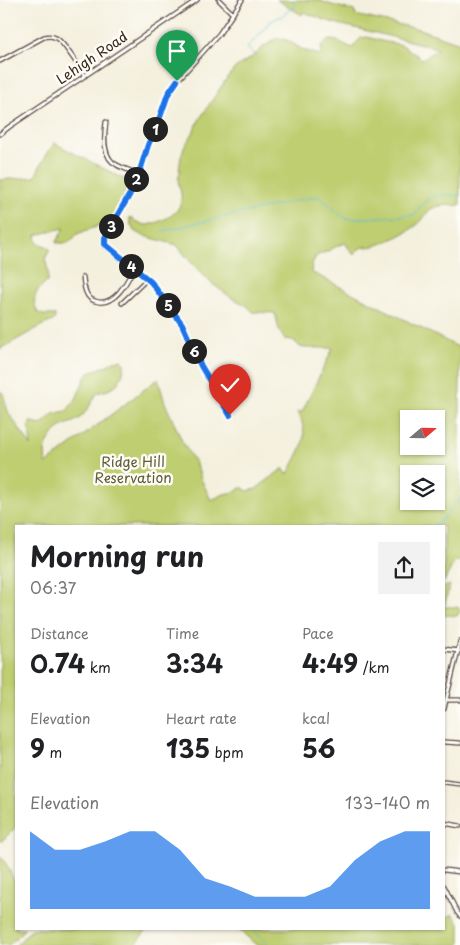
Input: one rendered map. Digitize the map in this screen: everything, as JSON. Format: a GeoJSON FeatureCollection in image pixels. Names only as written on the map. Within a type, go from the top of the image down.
{"type":"FeatureCollection","features":[{"type":"Feature","properties":{"kind":"street","name":"Lehigh Road"},"geometry":{"type":"LineString","coordinates":[[0,134],[197,0]]}},
{"type":"Feature","properties":{"kind":"street"},"geometry":{"type":"LineString","coordinates":[[219,0],[233,14]]}},
{"type":"Feature","properties":{"kind":"street"},"geometry":{"type":"LineString","coordinates":[[230,415],[201,366],[182,324],[151,282],[109,249],[105,244],[105,238],[126,202],[139,174],[168,94],[177,81],[219,34],[242,0]]}},
{"type":"Feature","properties":{"kind":"street"},"geometry":{"type":"LineString","coordinates":[[0,61],[44,37],[50,36],[57,38],[63,44],[85,76]]}},
{"type":"Feature","properties":{"kind":"street"},"geometry":{"type":"LineString","coordinates":[[106,122],[105,140],[109,158],[116,165],[139,174]]}},
{"type":"Feature","properties":{"kind":"street"},"geometry":{"type":"LineString","coordinates":[[83,277],[84,288],[91,299],[103,303],[115,296],[127,281],[134,268]]}},
{"type":"Feature","properties":{"kind":"street"},"geometry":{"type":"LineString","coordinates":[[122,303],[147,279]]}},
{"type":"Feature","properties":{"kind":"street"},"geometry":{"type":"LineString","coordinates":[[445,704],[460,642]]}},
{"type":"Feature","properties":{"kind":"street"},"geometry":{"type":"LineString","coordinates":[[445,649],[459,651]]}},
{"type":"Feature","properties":{"kind":"street"},"geometry":{"type":"LineString","coordinates":[[446,700],[460,700]]}},
{"type":"Feature","properties":{"kind":"street"},"geometry":{"type":"LineString","coordinates":[[445,742],[460,744]]}},
{"type":"Feature","properties":{"kind":"street"},"geometry":{"type":"LineString","coordinates":[[445,782],[460,784]]}},
{"type":"Feature","properties":{"kind":"street"},"geometry":{"type":"LineString","coordinates":[[445,823],[460,826]]}},
{"type":"Feature","properties":{"kind":"street"},"geometry":{"type":"LineString","coordinates":[[445,870],[460,872]]}},
{"type":"Feature","properties":{"kind":"street"},"geometry":{"type":"LineString","coordinates":[[445,888],[460,916]]}},
{"type":"Feature","properties":{"kind":"green space","name":"Ridge Hill Reservation"},"geometry":{"type":"Polygon","coordinates":[[[277,0],[318,0],[355,11],[355,15],[419,29],[460,43],[460,205],[433,208],[420,222],[409,230],[376,246],[363,247],[354,255],[345,243],[339,245],[316,256],[311,272],[460,348],[460,559],[458,562],[455,560],[445,580],[445,525],[15,525],[15,828],[0,841],[0,391],[3,393],[8,412],[31,446],[30,422],[41,425],[53,414],[66,411],[76,399],[85,378],[91,371],[121,360],[124,362],[124,369],[117,384],[110,389],[97,393],[81,417],[57,430],[51,437],[45,452],[46,464],[158,379],[165,403],[183,443],[196,464],[211,500],[224,494],[235,492],[240,488],[244,488],[246,491],[256,489],[282,469],[288,474],[300,451],[304,437],[304,430],[298,412],[302,412],[333,348],[305,348],[300,347],[293,340],[284,339],[279,330],[275,313],[253,312],[246,305],[232,298],[211,283],[177,245],[144,236],[134,231],[129,217],[148,225],[168,218],[175,213],[181,201],[178,179],[181,170],[179,170],[181,157],[184,147],[199,120],[235,68],[277,38],[289,41],[303,50],[319,55],[322,53],[321,47],[329,41],[336,41],[353,48],[361,38],[367,37],[402,45],[422,59],[438,49],[334,23],[303,12],[302,15],[277,0]]]}},
{"type":"Feature","properties":{"kind":"green space"},"geometry":{"type":"Polygon","coordinates":[[[54,143],[132,183],[125,200],[116,214],[96,227],[77,234],[71,241],[56,243],[64,228],[36,235],[39,244],[50,249],[45,259],[48,280],[36,294],[36,307],[38,313],[55,315],[55,318],[53,321],[0,349],[0,180],[35,177],[54,143]]]}},
{"type":"Feature","properties":{"kind":"green space"},"geometry":{"type":"Polygon","coordinates":[[[450,585],[445,603],[445,587],[450,585]]]}},
{"type":"Feature","properties":{"kind":"green space"},"geometry":{"type":"Polygon","coordinates":[[[445,607],[458,607],[459,614],[457,616],[445,616],[445,607]]]}},
{"type":"Feature","properties":{"kind":"green space"},"geometry":{"type":"Polygon","coordinates":[[[0,858],[2,858],[15,883],[15,930],[24,930],[9,945],[0,945],[0,858]]]}},
{"type":"Feature","properties":{"kind":"green space"},"geometry":{"type":"Polygon","coordinates":[[[453,914],[460,925],[460,945],[256,945],[240,930],[445,930],[445,918],[453,914]]]}},
{"type":"Feature","properties":{"kind":"green space"},"geometry":{"type":"Polygon","coordinates":[[[31,930],[146,930],[135,945],[16,945],[31,930]]]}},
{"type":"Feature","properties":{"kind":"waterway"},"geometry":{"type":"LineString","coordinates":[[257,57],[247,48],[269,22],[294,8],[294,0]]}},
{"type":"Feature","properties":{"kind":"waterway"},"geometry":{"type":"LineString","coordinates":[[162,231],[318,196],[346,219],[415,215],[424,202],[433,196],[460,195]]}},
{"type":"Feature","properties":{"kind":"waterway"},"geometry":{"type":"LineString","coordinates":[[433,525],[439,523],[460,499]]}},
{"type":"Feature","properties":{"kind":"waterway"},"geometry":{"type":"LineString","coordinates":[[253,930],[270,945]]}},
{"type":"Feature","properties":{"kind":"route"},"geometry":{"type":"LineString","coordinates":[[177,81],[168,94],[139,174],[126,202],[107,233],[105,244],[151,282],[182,324],[201,366],[230,415]]}}]}
